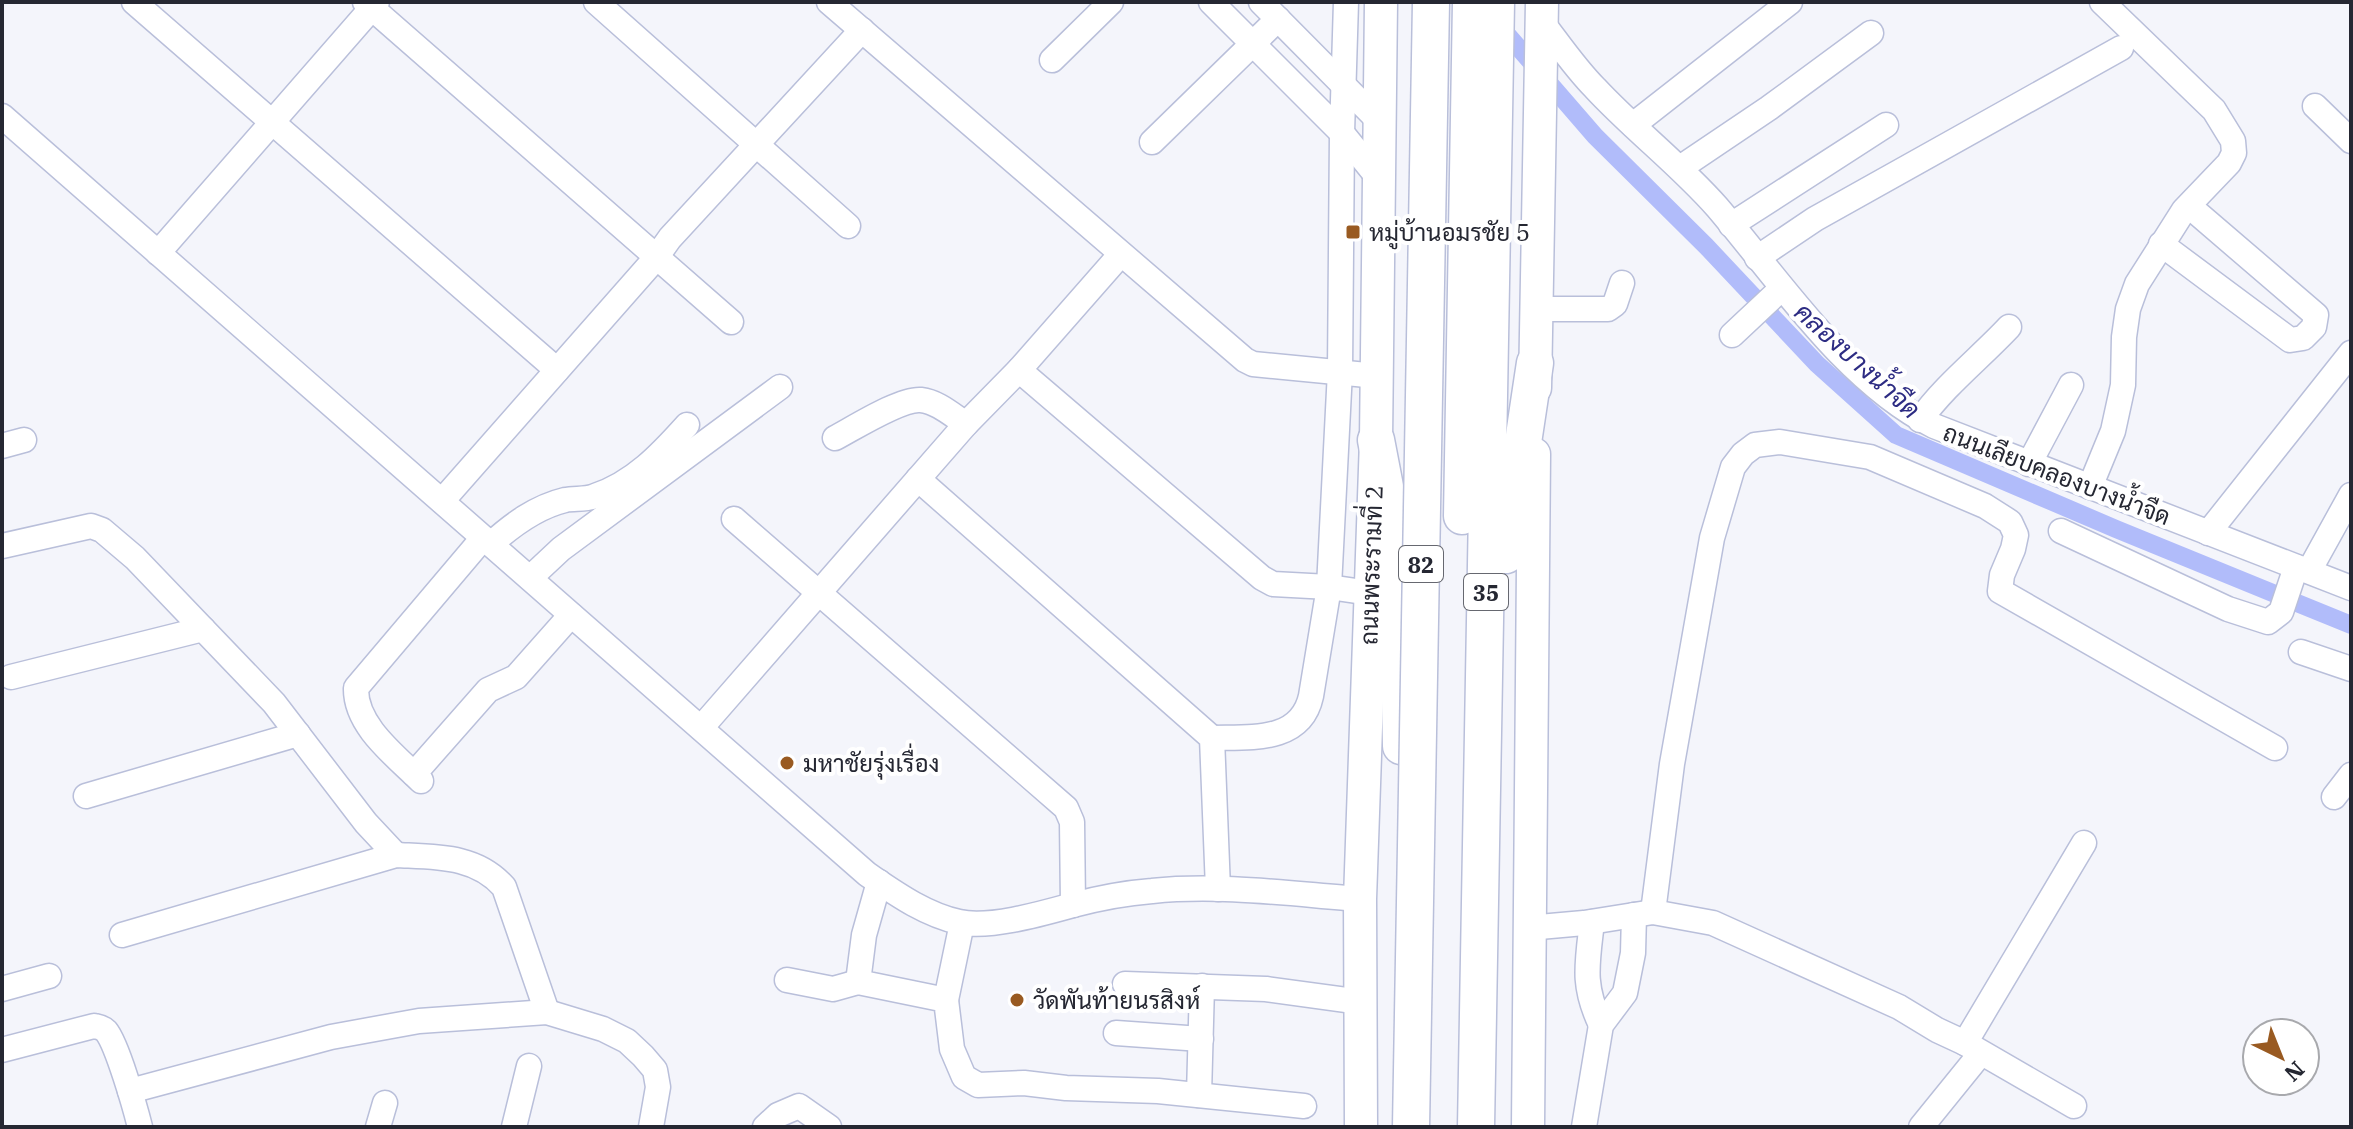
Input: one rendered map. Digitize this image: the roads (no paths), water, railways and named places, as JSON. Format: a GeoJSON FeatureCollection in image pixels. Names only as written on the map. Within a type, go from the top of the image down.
{"type":"FeatureCollection","features":[{"type":"Feature","properties":{"kind":"highway","name":"82"},"geometry":{"type":"LineString","coordinates":[[1452,1127],[1471,2]]}},
{"type":"Feature","properties":{"kind":"highway","name":"35"},"geometry":{"type":"LineString","coordinates":[[1476,1127],[1496,2]]}},
{"type":"Feature","properties":{"kind":"highway","name":"82"},"geometry":{"type":"LineString","coordinates":[[1411,1127],[1434,12]]}},
{"type":"Feature","properties":{"kind":"highway","name":"35"},"geometry":{"type":"LineString","coordinates":[[1419,1127],[1434,12]]}},
{"type":"Feature","properties":{"kind":"highway"},"geometry":{"type":"LineString","coordinates":[[1482,807],[1507,545],[1535,363]]}},
{"type":"Feature","properties":{"kind":"highway"},"geometry":{"type":"LineString","coordinates":[[1376,440],[1397,549],[1401,755],[1409,799],[1425,822]]}},
{"type":"Feature","properties":{"kind":"main road","name":"ถนนพระรามที่ 2"},"geometry":{"type":"LineString","coordinates":[[1361,1127],[1360,899],[1376,440],[1381,2]]}},
{"type":"Feature","properties":{"kind":"main road","name":"35"},"geometry":{"type":"LineString","coordinates":[[1528,1127],[1535,309],[1542,22]]}},
{"type":"Feature","properties":{"kind":"street"},"geometry":{"type":"LineString","coordinates":[[134,2],[557,370]]}},
{"type":"Feature","properties":{"kind":"street"},"geometry":{"type":"LineString","coordinates":[[596,2],[848,226]]}},
{"type":"Feature","properties":{"kind":"street"},"geometry":{"type":"LineString","coordinates":[[829,2],[1245,360],[1253,364],[1377,376]]}},
{"type":"Feature","properties":{"kind":"street"},"geometry":{"type":"LineString","coordinates":[[1052,60],[1111,2]]}},
{"type":"Feature","properties":{"kind":"street"},"geometry":{"type":"LineString","coordinates":[[1211,2],[1342,133],[1380,180]]}},
{"type":"Feature","properties":{"kind":"street"},"geometry":{"type":"LineString","coordinates":[[918,479],[1212,738],[1267,737],[1299,721],[1308,708],[1329,587],[1340,371],[1346,2]]}},
{"type":"Feature","properties":{"kind":"street"},"geometry":{"type":"LineString","coordinates":[[1633,125],[1790,2]]}},
{"type":"Feature","properties":{"kind":"street"},"geometry":{"type":"LineString","coordinates":[[2090,487],[2113,431],[2123,385],[2128,309],[2137,284],[2189,206],[2229,163],[2234,153],[2233,141],[2214,110],[2102,2]]}},
{"type":"Feature","properties":{"kind":"street"},"geometry":{"type":"LineString","coordinates":[[158,253],[371,4],[655,259],[731,322]]}},
{"type":"Feature","properties":{"kind":"street"},"geometry":{"type":"LineString","coordinates":[[1152,142],[1254,45],[1270,10],[1380,122]]}},
{"type":"Feature","properties":{"kind":"street","name":"ถนนเลียบคลองบางน้ำจืด"},"geometry":{"type":"LineString","coordinates":[[1542,22],[1594,88],[1680,168],[1731,225],[1757,258],[1776,294],[1885,395],[1920,420],[2208,533],[2299,573],[2351,588]]}},
{"type":"Feature","properties":{"kind":"street"},"geometry":{"type":"LineString","coordinates":[[442,501],[655,259],[670,238],[862,30]]}},
{"type":"Feature","properties":{"kind":"street"},"geometry":{"type":"LineString","coordinates":[[1680,168],[1871,33]]}},
{"type":"Feature","properties":{"kind":"street"},"geometry":{"type":"LineString","coordinates":[[1757,258],[1815,219],[2121,48]]}},
{"type":"Feature","properties":{"kind":"street"},"geometry":{"type":"LineString","coordinates":[[1289,80],[1314,53]]}},
{"type":"Feature","properties":{"kind":"street"},"geometry":{"type":"LineString","coordinates":[[2315,106],[2351,141]]}},
{"type":"Feature","properties":{"kind":"street"},"geometry":{"type":"LineString","coordinates":[[2,116],[571,615],[900,897],[937,916],[962,923],[1001,921],[1153,891],[1218,889],[1360,899]]}},
{"type":"Feature","properties":{"kind":"street"},"geometry":{"type":"LineString","coordinates":[[1731,225],[1886,125]]}},
{"type":"Feature","properties":{"kind":"street"},"geometry":{"type":"LineString","coordinates":[[2161,244],[2290,340],[2303,338],[2314,327],[2316,315],[2189,206]]}},
{"type":"Feature","properties":{"kind":"street"},"geometry":{"type":"LineString","coordinates":[[701,728],[966,424],[1019,370],[1120,255]]}},
{"type":"Feature","properties":{"kind":"street"},"geometry":{"type":"LineString","coordinates":[[1535,309],[1608,309],[1615,304],[1622,283]]}},
{"type":"Feature","properties":{"kind":"street"},"geometry":{"type":"LineString","coordinates":[[1740,327],[1776,294]]}},
{"type":"Feature","properties":{"kind":"street"},"geometry":{"type":"LineString","coordinates":[[1920,420],[1933,402],[2009,327]]}},
{"type":"Feature","properties":{"kind":"street"},"geometry":{"type":"LineString","coordinates":[[2208,533],[2351,353]]}},
{"type":"Feature","properties":{"kind":"street"},"geometry":{"type":"LineString","coordinates":[[1019,370],[1262,578],[1273,584],[1370,593]]}},
{"type":"Feature","properties":{"kind":"street"},"geometry":{"type":"LineString","coordinates":[[2029,464],[2071,385]]}},
{"type":"Feature","properties":{"kind":"street"},"geometry":{"type":"LineString","coordinates":[[530,578],[561,549],[780,387]]}},
{"type":"Feature","properties":{"kind":"street"},"geometry":{"type":"LineString","coordinates":[[835,438],[879,413],[919,400],[939,406],[966,424]]}},
{"type":"Feature","properties":{"kind":"street"},"geometry":{"type":"LineString","coordinates":[[571,615],[516,677],[488,690],[418,777],[375,734],[355,700],[356,688],[487,541],[532,513],[565,500],[592,498],[623,484],[657,458],[687,425]]}},
{"type":"Feature","properties":{"kind":"street"},"geometry":{"type":"LineString","coordinates":[[1584,1127],[1601,1025],[1625,993],[1644,914],[1712,538],[1733,467],[1755,445],[1780,442],[1870,457],[1985,506],[2010,522],[2016,535],[2002,575],[2000,591],[2275,748]]}},
{"type":"Feature","properties":{"kind":"street"},"geometry":{"type":"LineString","coordinates":[[2061,531],[2228,609],[2268,622],[2281,612],[2299,573],[2351,495]]}},
{"type":"Feature","properties":{"kind":"street"},"geometry":{"type":"LineString","coordinates":[[734,519],[1066,808],[1072,822],[1073,905]]}},
{"type":"Feature","properties":{"kind":"street"},"geometry":{"type":"LineString","coordinates":[[2,546],[91,526],[102,530],[135,558],[274,703],[366,823],[396,855]]}},
{"type":"Feature","properties":{"kind":"street"},"geometry":{"type":"LineString","coordinates":[[11,677],[203,629]]}},
{"type":"Feature","properties":{"kind":"street"},"geometry":{"type":"LineString","coordinates":[[2301,652],[2351,669]]}},
{"type":"Feature","properties":{"kind":"street"},"geometry":{"type":"LineString","coordinates":[[86,796],[298,734]]}},
{"type":"Feature","properties":{"kind":"street"},"geometry":{"type":"LineString","coordinates":[[1212,738],[1218,889]]}},
{"type":"Feature","properties":{"kind":"street"},"geometry":{"type":"LineString","coordinates":[[2334,797],[2351,775]]}},
{"type":"Feature","properties":{"kind":"street"},"geometry":{"type":"LineString","coordinates":[[1921,1127],[1973,1048],[2084,843]]}},
{"type":"Feature","properties":{"kind":"street"},"geometry":{"type":"LineString","coordinates":[[122,935],[396,855],[440,857],[480,866],[504,887],[547,1012]]}},
{"type":"Feature","properties":{"kind":"street"},"geometry":{"type":"LineString","coordinates":[[858,982],[864,935],[879,882]]}},
{"type":"Feature","properties":{"kind":"street"},"geometry":{"type":"LineString","coordinates":[[1528,928],[1644,914],[1713,923],[1899,1007],[2074,1106]]}},
{"type":"Feature","properties":{"kind":"street"},"geometry":{"type":"LineString","coordinates":[[1592,922],[1588,998],[1601,1025]]}},
{"type":"Feature","properties":{"kind":"street"},"geometry":{"type":"LineString","coordinates":[[962,923],[946,1000],[952,1049],[964,1077],[970,1082],[978,1085],[1024,1083],[1199,1095],[1304,1106]]}},
{"type":"Feature","properties":{"kind":"street"},"geometry":{"type":"LineString","coordinates":[[2,989],[49,976]]}},
{"type":"Feature","properties":{"kind":"street"},"geometry":{"type":"LineString","coordinates":[[787,980],[833,989],[858,982],[946,1000]]}},
{"type":"Feature","properties":{"kind":"street"},"geometry":{"type":"LineString","coordinates":[[1125,984],[1266,989],[1361,1002]]}},
{"type":"Feature","properties":{"kind":"street"},"geometry":{"type":"LineString","coordinates":[[1199,1095],[1202,986]]}},
{"type":"Feature","properties":{"kind":"street"},"geometry":{"type":"LineString","coordinates":[[130,1091],[331,1037],[419,1021],[547,1012],[603,1029],[627,1041],[643,1056],[655,1070],[658,1087],[651,1127]]}},
{"type":"Feature","properties":{"kind":"street"},"geometry":{"type":"LineString","coordinates":[[2,1050],[94,1026],[102,1028],[107,1032],[130,1091],[140,1127]]}},
{"type":"Feature","properties":{"kind":"street"},"geometry":{"type":"LineString","coordinates":[[1116,1033],[1201,1039]]}},
{"type":"Feature","properties":{"kind":"street"},"geometry":{"type":"LineString","coordinates":[[514,1127],[529,1066]]}},
{"type":"Feature","properties":{"kind":"street"},"geometry":{"type":"LineString","coordinates":[[378,1127],[385,1103]]}},
{"type":"Feature","properties":{"kind":"street"},"geometry":{"type":"LineString","coordinates":[[765,1127],[778,1115],[799,1106],[829,1127]]}},
{"type":"Feature","properties":{"kind":"waterway","name":"คลองบางน้ำจืด"},"geometry":{"type":"LineString","coordinates":[[1498,24],[1595,136],[1706,246],[1817,364],[1896,435],[2351,625]]}},
{"type":"Feature","properties":{"kind":"place","name":"หมู่บ้านอมรชัย 5"},"geometry":{"type":"Point","coordinates":[1353,232]}},
{"type":"Feature","properties":{"kind":"place","name":"มหาชัยรุ่งเรื่อง"},"geometry":{"type":"Point","coordinates":[787,763]}},
{"type":"Feature","properties":{"kind":"place","name":"วัดพันท้ายนรสิงห์"},"geometry":{"type":"Point","coordinates":[1017,1000]}}]}
